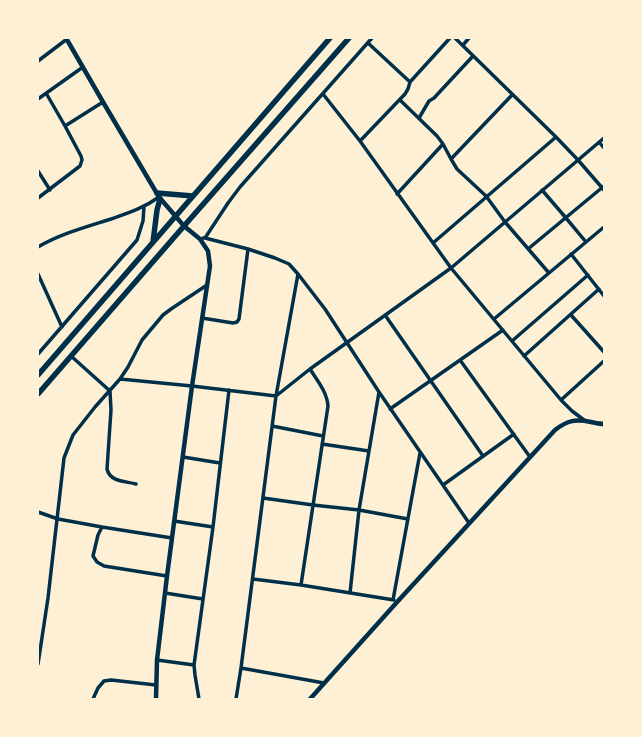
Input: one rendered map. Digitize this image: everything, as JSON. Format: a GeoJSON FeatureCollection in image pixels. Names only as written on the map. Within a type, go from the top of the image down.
{"type":"FeatureCollection","features":[{"type":"Feature","properties":{"kind":"main road"},"geometry":{"type":"LineString","coordinates":[[38,376],[330,38]]}},
{"type":"Feature","properties":{"kind":"main road"},"geometry":{"type":"LineString","coordinates":[[38,394],[349,38]]}},
{"type":"Feature","properties":{"kind":"main road"},"geometry":{"type":"LineString","coordinates":[[153,242],[159,196],[193,196]]}},
{"type":"Feature","properties":{"kind":"street"},"geometry":{"type":"LineString","coordinates":[[202,238],[240,187],[372,38]]}},
{"type":"Feature","properties":{"kind":"street"},"geometry":{"type":"LineString","coordinates":[[360,141],[400,100],[408,89],[410,82],[450,38]]}},
{"type":"Feature","properties":{"kind":"street"},"geometry":{"type":"LineString","coordinates":[[455,38],[578,160],[603,188],[528,249]]}},
{"type":"Feature","properties":{"kind":"street"},"geometry":{"type":"LineString","coordinates":[[462,45],[469,38]]}},
{"type":"Feature","properties":{"kind":"street"},"geometry":{"type":"LineString","coordinates":[[38,61],[67,39],[159,196],[184,226],[202,238],[248,249],[289,264],[325,308],[390,409],[469,523]]}},
{"type":"Feature","properties":{"kind":"street"},"geometry":{"type":"LineString","coordinates":[[368,43],[410,82]]}},
{"type":"Feature","properties":{"kind":"street"},"geometry":{"type":"LineString","coordinates":[[419,118],[430,101],[474,56]]}},
{"type":"Feature","properties":{"kind":"street"},"geometry":{"type":"LineString","coordinates":[[38,99],[83,67]]}},
{"type":"Feature","properties":{"kind":"street"},"geometry":{"type":"LineString","coordinates":[[38,198],[80,166],[82,160],[46,93]]}},
{"type":"Feature","properties":{"kind":"street"},"geometry":{"type":"LineString","coordinates":[[323,94],[360,141],[451,268],[561,400],[585,421]]}},
{"type":"Feature","properties":{"kind":"street"},"geometry":{"type":"LineString","coordinates":[[451,160],[512,95]]}},
{"type":"Feature","properties":{"kind":"street"},"geometry":{"type":"LineString","coordinates":[[400,100],[437,136],[457,169],[486,196],[505,222],[549,273]]}},
{"type":"Feature","properties":{"kind":"street"},"geometry":{"type":"LineString","coordinates":[[65,126],[103,102]]}},
{"type":"Feature","properties":{"kind":"street"},"geometry":{"type":"LineString","coordinates":[[433,243],[486,196],[556,138]]}},
{"type":"Feature","properties":{"kind":"street"},"geometry":{"type":"LineString","coordinates":[[120,379],[276,396],[310,369],[451,268],[604,138]]}},
{"type":"Feature","properties":{"kind":"street"},"geometry":{"type":"LineString","coordinates":[[599,142],[604,148]]}},
{"type":"Feature","properties":{"kind":"street"},"geometry":{"type":"LineString","coordinates":[[397,194],[443,144]]}},
{"type":"Feature","properties":{"kind":"street"},"geometry":{"type":"LineString","coordinates":[[38,171],[50,190]]}},
{"type":"Feature","properties":{"kind":"street"},"geometry":{"type":"LineString","coordinates":[[542,190],[586,242]]}},
{"type":"Feature","properties":{"kind":"street"},"geometry":{"type":"LineString","coordinates":[[38,247],[67,233],[144,207],[159,196]]}},
{"type":"Feature","properties":{"kind":"street"},"geometry":{"type":"LineString","coordinates":[[38,354],[137,240],[143,221],[144,207]]}},
{"type":"Feature","properties":{"kind":"street"},"geometry":{"type":"LineString","coordinates":[[494,319],[604,228]]}},
{"type":"Feature","properties":{"kind":"street"},"geometry":{"type":"LineString","coordinates":[[156,699],[157,660],[165,592],[192,386],[210,266],[208,251],[202,238]]}},
{"type":"Feature","properties":{"kind":"street"},"geometry":{"type":"LineString","coordinates":[[202,318],[233,323],[237,322],[239,319],[248,249]]}},
{"type":"Feature","properties":{"kind":"street"},"geometry":{"type":"LineString","coordinates":[[571,254],[604,296]]}},
{"type":"Feature","properties":{"kind":"street"},"geometry":{"type":"LineString","coordinates":[[38,274],[62,326]]}},
{"type":"Feature","properties":{"kind":"street"},"geometry":{"type":"LineString","coordinates":[[236,699],[276,396],[298,274]]}},
{"type":"Feature","properties":{"kind":"street"},"geometry":{"type":"LineString","coordinates":[[512,342],[588,275]]}},
{"type":"Feature","properties":{"kind":"street"},"geometry":{"type":"LineString","coordinates":[[38,664],[58,519],[64,458],[73,435],[120,379],[142,340],[163,315],[171,308],[207,285]]}},
{"type":"Feature","properties":{"kind":"street"},"geometry":{"type":"LineString","coordinates":[[524,356],[599,289]]}},
{"type":"Feature","properties":{"kind":"street"},"geometry":{"type":"LineString","coordinates":[[385,315],[483,456]]}},
{"type":"Feature","properties":{"kind":"street"},"geometry":{"type":"LineString","coordinates":[[571,315],[604,352]]}},
{"type":"Feature","properties":{"kind":"street"},"geometry":{"type":"LineString","coordinates":[[390,409],[503,330]]}},
{"type":"Feature","properties":{"kind":"street"},"geometry":{"type":"LineString","coordinates":[[71,356],[110,391],[111,410],[107,469],[108,474],[113,479],[136,484]]}},
{"type":"Feature","properties":{"kind":"street"},"geometry":{"type":"LineString","coordinates":[[460,360],[530,457]]}},
{"type":"Feature","properties":{"kind":"street"},"geometry":{"type":"LineString","coordinates":[[561,400],[604,360]]}},
{"type":"Feature","properties":{"kind":"street"},"geometry":{"type":"LineString","coordinates":[[302,585],[328,406],[328,400],[310,369]]}},
{"type":"Feature","properties":{"kind":"street"},"geometry":{"type":"LineString","coordinates":[[199,699],[194,665],[204,599],[229,390]]}},
{"type":"Feature","properties":{"kind":"street"},"geometry":{"type":"LineString","coordinates":[[350,593],[359,510],[379,392]]}},
{"type":"Feature","properties":{"kind":"street"},"geometry":{"type":"LineString","coordinates":[[310,699],[396,601],[555,430],[564,423],[572,421],[585,421],[604,424]]}},
{"type":"Feature","properties":{"kind":"street"},"geometry":{"type":"LineString","coordinates":[[272,426],[324,436]]}},
{"type":"Feature","properties":{"kind":"street"},"geometry":{"type":"LineString","coordinates":[[442,485],[514,434]]}},
{"type":"Feature","properties":{"kind":"street"},"geometry":{"type":"LineString","coordinates":[[322,444],[369,451]]}},
{"type":"Feature","properties":{"kind":"street"},"geometry":{"type":"LineString","coordinates":[[396,601],[408,519],[420,453]]}},
{"type":"Feature","properties":{"kind":"street"},"geometry":{"type":"LineString","coordinates":[[183,456],[220,463]]}},
{"type":"Feature","properties":{"kind":"street"},"geometry":{"type":"LineString","coordinates":[[263,498],[359,510],[408,519]]}},
{"type":"Feature","properties":{"kind":"street"},"geometry":{"type":"LineString","coordinates":[[38,512],[58,519],[172,538]]}},
{"type":"Feature","properties":{"kind":"street"},"geometry":{"type":"LineString","coordinates":[[174,521],[213,527]]}},
{"type":"Feature","properties":{"kind":"street"},"geometry":{"type":"LineString","coordinates":[[102,527],[98,534],[93,556],[97,562],[104,566],[167,576]]}},
{"type":"Feature","properties":{"kind":"street"},"geometry":{"type":"LineString","coordinates":[[253,579],[302,585],[396,601]]}},
{"type":"Feature","properties":{"kind":"street"},"geometry":{"type":"LineString","coordinates":[[165,592],[204,599]]}},
{"type":"Feature","properties":{"kind":"street"},"geometry":{"type":"LineString","coordinates":[[157,660],[194,665]]}},
{"type":"Feature","properties":{"kind":"street"},"geometry":{"type":"LineString","coordinates":[[241,668],[324,683]]}},
{"type":"Feature","properties":{"kind":"street"},"geometry":{"type":"LineString","coordinates":[[93,699],[98,688],[104,681],[111,680],[156,685]]}}]}
